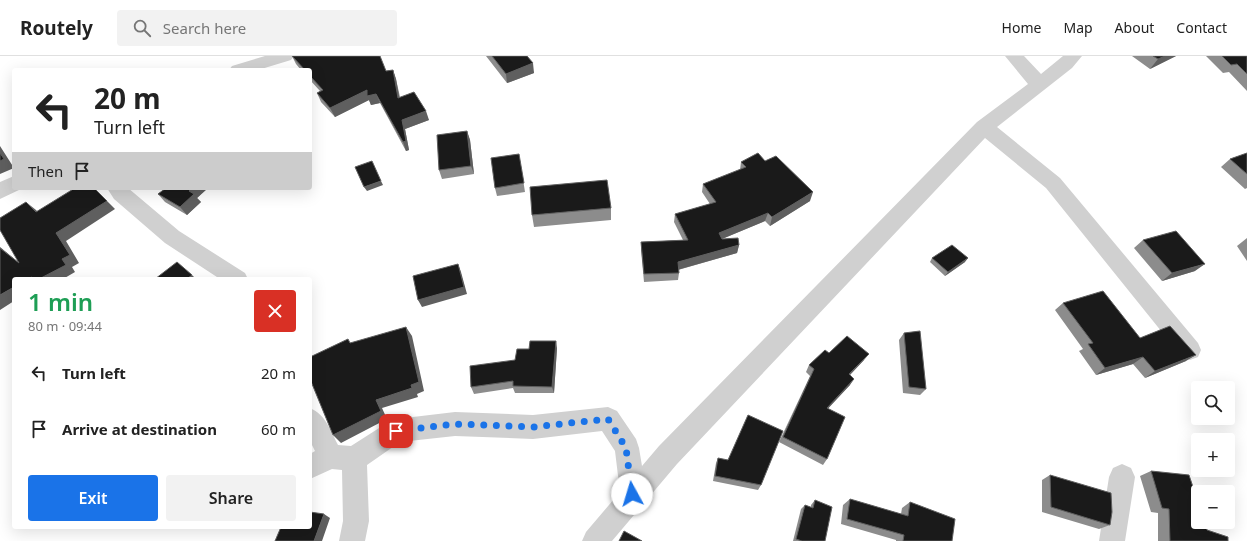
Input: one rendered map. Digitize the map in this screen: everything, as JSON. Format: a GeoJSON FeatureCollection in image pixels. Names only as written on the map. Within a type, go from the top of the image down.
{"type":"FeatureCollection","features":[{"type":"Feature","properties":{"kind":"street"},"geometry":{"type":"LineString","coordinates":[[245,68],[285,56]]}},
{"type":"Feature","properties":{"kind":"street"},"geometry":{"type":"LineString","coordinates":[[1014,56],[1039,84]]}},
{"type":"Feature","properties":{"kind":"street"},"geometry":{"type":"LineString","coordinates":[[595,541],[674,449],[984,127],[1066,64],[1073,56]]}},
{"type":"Feature","properties":{"kind":"street"},"geometry":{"type":"LineString","coordinates":[[984,127],[1053,183],[1190,350]]}},
{"type":"Feature","properties":{"kind":"street"},"geometry":{"type":"LineString","coordinates":[[0,191],[12,185]]}},
{"type":"Feature","properties":{"kind":"street"},"geometry":{"type":"LineString","coordinates":[[118,190],[121,194],[172,236],[234,277]]}},
{"type":"Feature","properties":{"kind":"street"},"geometry":{"type":"LineString","coordinates":[[331,461],[396,431],[455,424],[533,427],[608,419],[626,448],[633,496]]}},
{"type":"Feature","properties":{"kind":"street"},"geometry":{"type":"LineString","coordinates":[[312,423],[320,434],[356,521],[352,541]]}},
{"type":"Feature","properties":{"kind":"street"},"geometry":{"type":"LineString","coordinates":[[1112,541],[1122,477]]}},
{"type":"Feature","properties":{"kind":"building"},"geometry":{"type":"Polygon","coordinates":[[[292,56],[380,56],[386,71],[393,70],[398,98],[414,92],[426,111],[402,120],[406,141],[403,142],[376,94],[367,96],[367,90],[330,108],[317,93],[323,90],[312,78],[312,68],[303,68],[292,56]]]}},
{"type":"Feature","properties":{"kind":"building"},"geometry":{"type":"Polygon","coordinates":[[[492,56],[527,56],[533,63],[506,74],[492,56]]]}},
{"type":"Feature","properties":{"kind":"building"},"geometry":{"type":"Polygon","coordinates":[[[1153,56],[1165,56],[1158,59],[1153,56]]]}},
{"type":"Feature","properties":{"kind":"building"},"geometry":{"type":"Polygon","coordinates":[[[1222,56],[1247,56],[1247,74],[1237,64],[1231,65],[1222,56]]]}},
{"type":"Feature","properties":{"kind":"building"},"geometry":{"type":"Polygon","coordinates":[[[467,131],[471,166],[439,170],[437,135],[467,131]]]}},
{"type":"Feature","properties":{"kind":"building"},"geometry":{"type":"Polygon","coordinates":[[[0,153],[4,159],[0,161],[0,153]]]}},
{"type":"Feature","properties":{"kind":"building"},"geometry":{"type":"Polygon","coordinates":[[[758,153],[765,161],[776,156],[813,192],[772,217],[768,213],[719,233],[722,239],[738,238],[739,245],[678,262],[679,273],[644,274],[641,242],[688,240],[675,214],[716,202],[703,184],[746,167],[741,162],[758,153]]]}},
{"type":"Feature","properties":{"kind":"building"},"geometry":{"type":"Polygon","coordinates":[[[1247,153],[1247,174],[1230,159],[1247,153]]]}},
{"type":"Feature","properties":{"kind":"building"},"geometry":{"type":"Polygon","coordinates":[[[519,154],[524,183],[495,188],[491,158],[519,154]]]}},
{"type":"Feature","properties":{"kind":"building"},"geometry":{"type":"Polygon","coordinates":[[[372,161],[381,181],[364,187],[355,167],[372,161]]]}},
{"type":"Feature","properties":{"kind":"building"},"geometry":{"type":"Polygon","coordinates":[[[607,180],[611,208],[532,215],[530,187],[607,180]]]}},
{"type":"Feature","properties":{"kind":"building"},"geometry":{"type":"Polygon","coordinates":[[[72,190],[96,190],[107,201],[56,233],[70,255],[62,259],[66,265],[43,277],[12,277],[12,288],[0,295],[0,248],[19,263],[0,230],[0,218],[26,202],[36,212],[72,190]]]}},
{"type":"Feature","properties":{"kind":"building"},"geometry":{"type":"Polygon","coordinates":[[[163,190],[190,190],[189,191],[194,194],[180,207],[158,194],[163,190]]]}},
{"type":"Feature","properties":{"kind":"building"},"geometry":{"type":"Polygon","coordinates":[[[1176,231],[1205,264],[1172,273],[1143,240],[1176,231]]]}},
{"type":"Feature","properties":{"kind":"building"},"geometry":{"type":"Polygon","coordinates":[[[952,245],[968,258],[948,272],[932,258],[952,245]]]}},
{"type":"Feature","properties":{"kind":"building"},"geometry":{"type":"Polygon","coordinates":[[[177,262],[192,275],[190,277],[158,277],[177,262]]]}},
{"type":"Feature","properties":{"kind":"building"},"geometry":{"type":"Polygon","coordinates":[[[458,264],[464,287],[418,300],[413,276],[458,264]]]}},
{"type":"Feature","properties":{"kind":"building"},"geometry":{"type":"Polygon","coordinates":[[[1103,291],[1140,338],[1170,326],[1196,355],[1155,371],[1143,357],[1105,368],[1088,344],[1093,343],[1063,303],[1103,291]]]}},
{"type":"Feature","properties":{"kind":"building"},"geometry":{"type":"Polygon","coordinates":[[[406,327],[419,382],[411,385],[412,388],[376,400],[381,411],[333,435],[312,384],[312,356],[348,339],[350,343],[406,327]]]}},
{"type":"Feature","properties":{"kind":"building"},"geometry":{"type":"Polygon","coordinates":[[[920,331],[926,389],[909,387],[904,333],[920,331]]]}},
{"type":"Feature","properties":{"kind":"building"},"geometry":{"type":"Polygon","coordinates":[[[847,336],[869,354],[849,374],[854,379],[827,408],[845,417],[827,459],[783,437],[814,369],[809,365],[825,350],[829,353],[847,336]]]}},
{"type":"Feature","properties":{"kind":"building"},"geometry":{"type":"Polygon","coordinates":[[[530,341],[556,341],[552,387],[513,386],[513,381],[471,387],[470,366],[515,360],[517,349],[529,349],[530,341]]]}},
{"type":"Feature","properties":{"kind":"building"},"geometry":{"type":"Polygon","coordinates":[[[748,415],[783,431],[761,485],[715,476],[718,458],[728,460],[748,415]]]}},
{"type":"Feature","properties":{"kind":"building"},"geometry":{"type":"Polygon","coordinates":[[[1151,471],[1189,475],[1192,485],[1191,485],[1191,529],[1207,529],[1228,537],[1228,541],[1170,541],[1169,509],[1162,508],[1151,471]]]}},
{"type":"Feature","properties":{"kind":"building"},"geometry":{"type":"Polygon","coordinates":[[[1050,475],[1111,493],[1112,512],[1110,525],[1051,507],[1050,475]]]}},
{"type":"Feature","properties":{"kind":"building"},"geometry":{"type":"Polygon","coordinates":[[[850,499],[908,516],[910,502],[955,519],[952,541],[903,541],[904,535],[847,519],[850,499]]]}},
{"type":"Feature","properties":{"kind":"building"},"geometry":{"type":"Polygon","coordinates":[[[815,500],[832,507],[825,541],[802,541],[796,539],[805,505],[813,508],[815,500]]]}},
{"type":"Feature","properties":{"kind":"building"},"geometry":{"type":"Polygon","coordinates":[[[312,512],[324,514],[314,541],[275,541],[280,529],[312,529],[312,512]]]}},
{"type":"Feature","properties":{"kind":"building"},"geometry":{"type":"Polygon","coordinates":[[[624,531],[642,541],[619,541],[624,531]]]}},
{"type":"Feature","properties":{"kind":"route"},"geometry":{"type":"LineString","coordinates":[[396,431],[455,424],[533,427],[608,419],[626,448],[632,494]]}}]}
